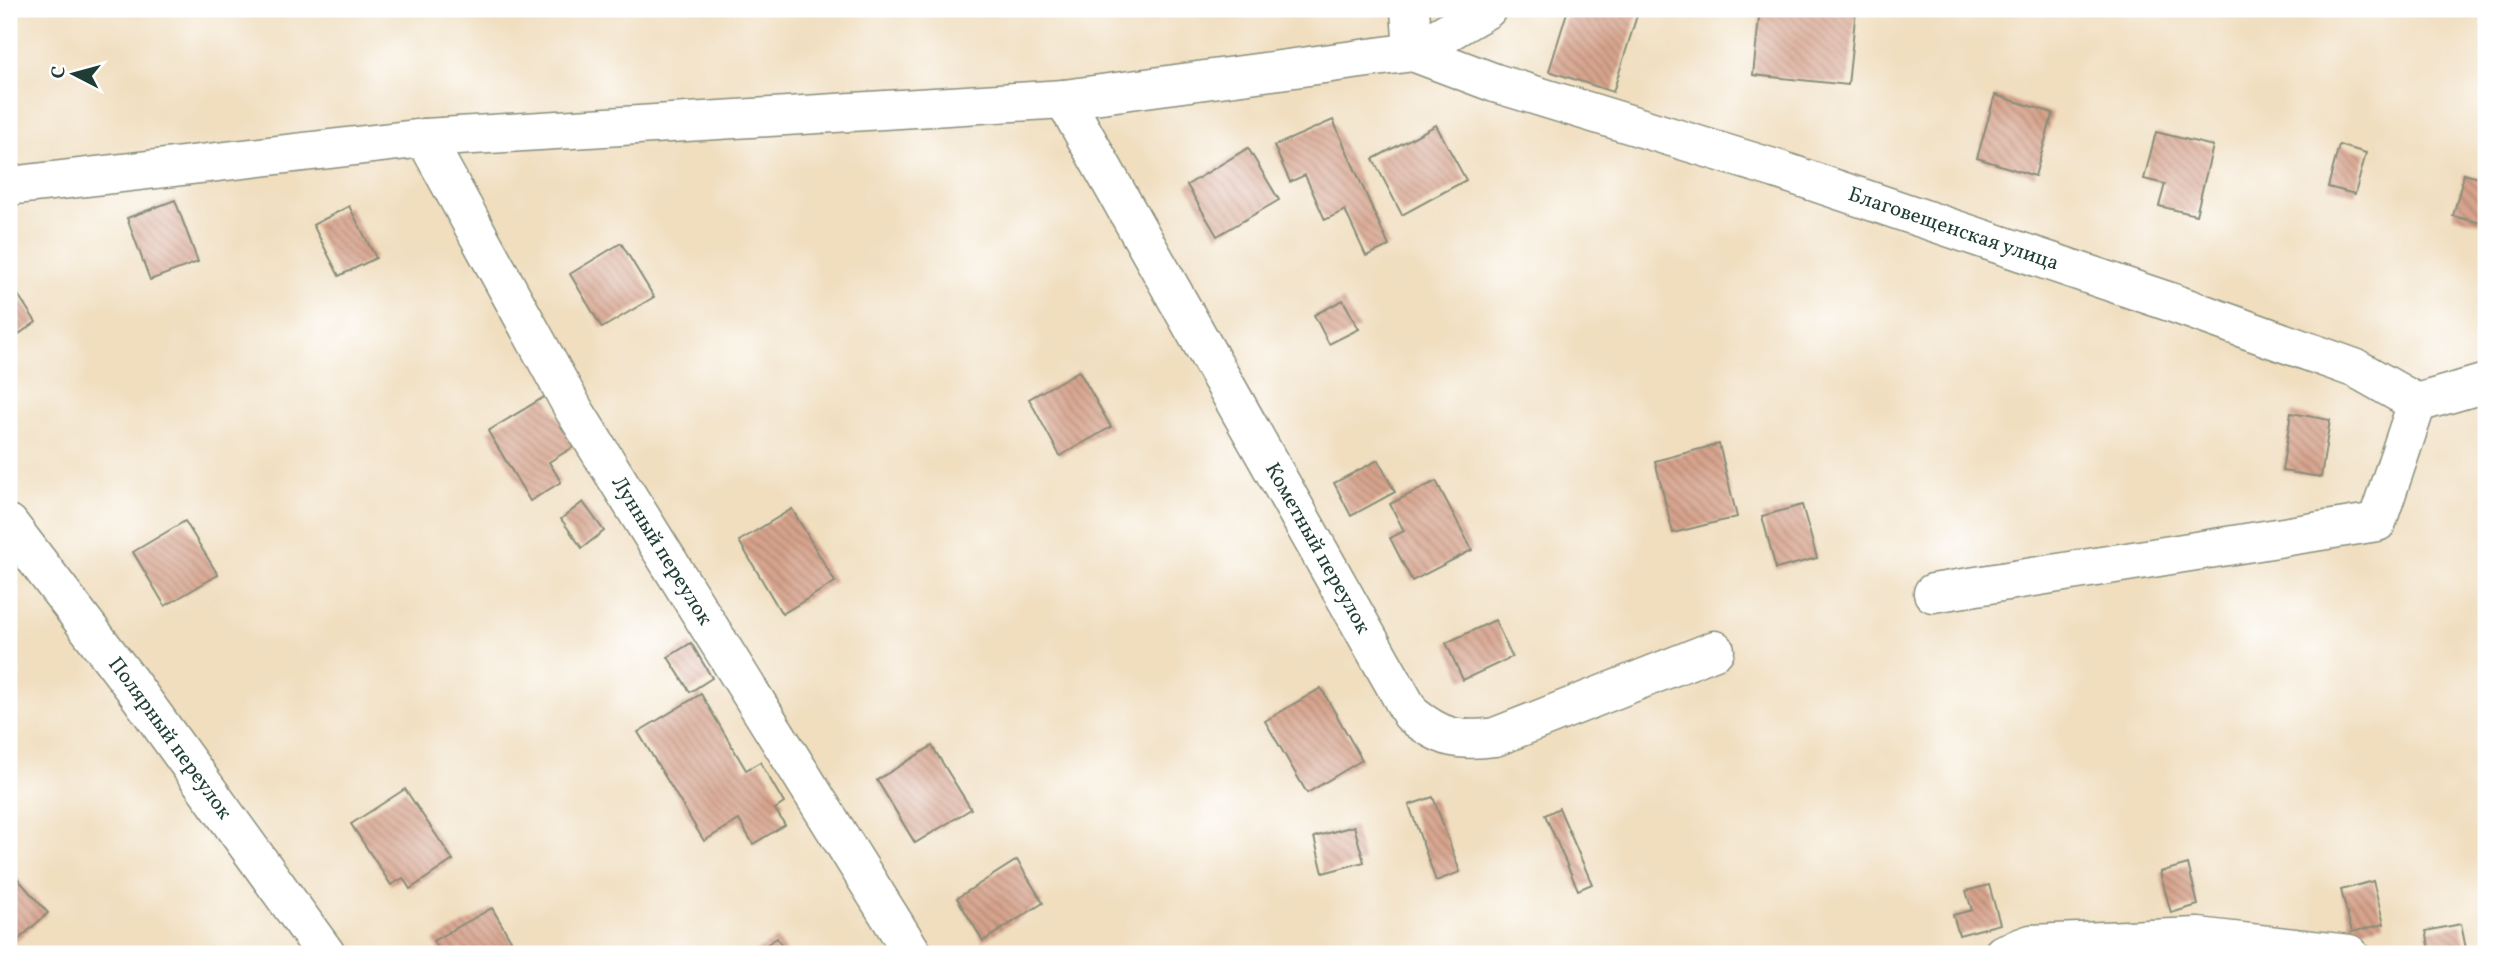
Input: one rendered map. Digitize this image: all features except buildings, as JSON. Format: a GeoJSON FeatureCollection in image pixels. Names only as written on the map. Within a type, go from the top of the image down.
{"type":"FeatureCollection","features":[{"type":"Feature","properties":{"kind":"street"},"geometry":{"type":"LineString","coordinates":[[1410,9],[1413,52]]}},
{"type":"Feature","properties":{"kind":"street"},"geometry":{"type":"LineString","coordinates":[[9,186],[425,138],[1064,99],[1413,52],[1487,9]]}},
{"type":"Feature","properties":{"kind":"street","name":"Благовещенская улица"},"geometry":{"type":"LineString","coordinates":[[1413,52],[1495,83],[1776,169],[2173,303],[2357,369],[2417,403]]}},
{"type":"Feature","properties":{"kind":"street","name":"Кометный переулок"},"geometry":{"type":"LineString","coordinates":[[1064,99],[1411,715],[1434,732],[1464,741],[1495,737],[1715,650]]}},
{"type":"Feature","properties":{"kind":"street","name":"Лунный переулок"},"geometry":{"type":"LineString","coordinates":[[425,138],[574,411],[913,954]]}},
{"type":"Feature","properties":{"kind":"street"},"geometry":{"type":"LineString","coordinates":[[1933,593],[2377,522],[2417,403],[2486,383]]}},
{"type":"Feature","properties":{"kind":"street","name":"Полярный переулок"},"geometry":{"type":"LineString","coordinates":[[9,524],[131,684],[326,954]]}},
{"type":"Feature","properties":{"kind":"street"},"geometry":{"type":"LineString","coordinates":[[2003,954],[2031,944],[2198,937],[2349,954]]}}]}
